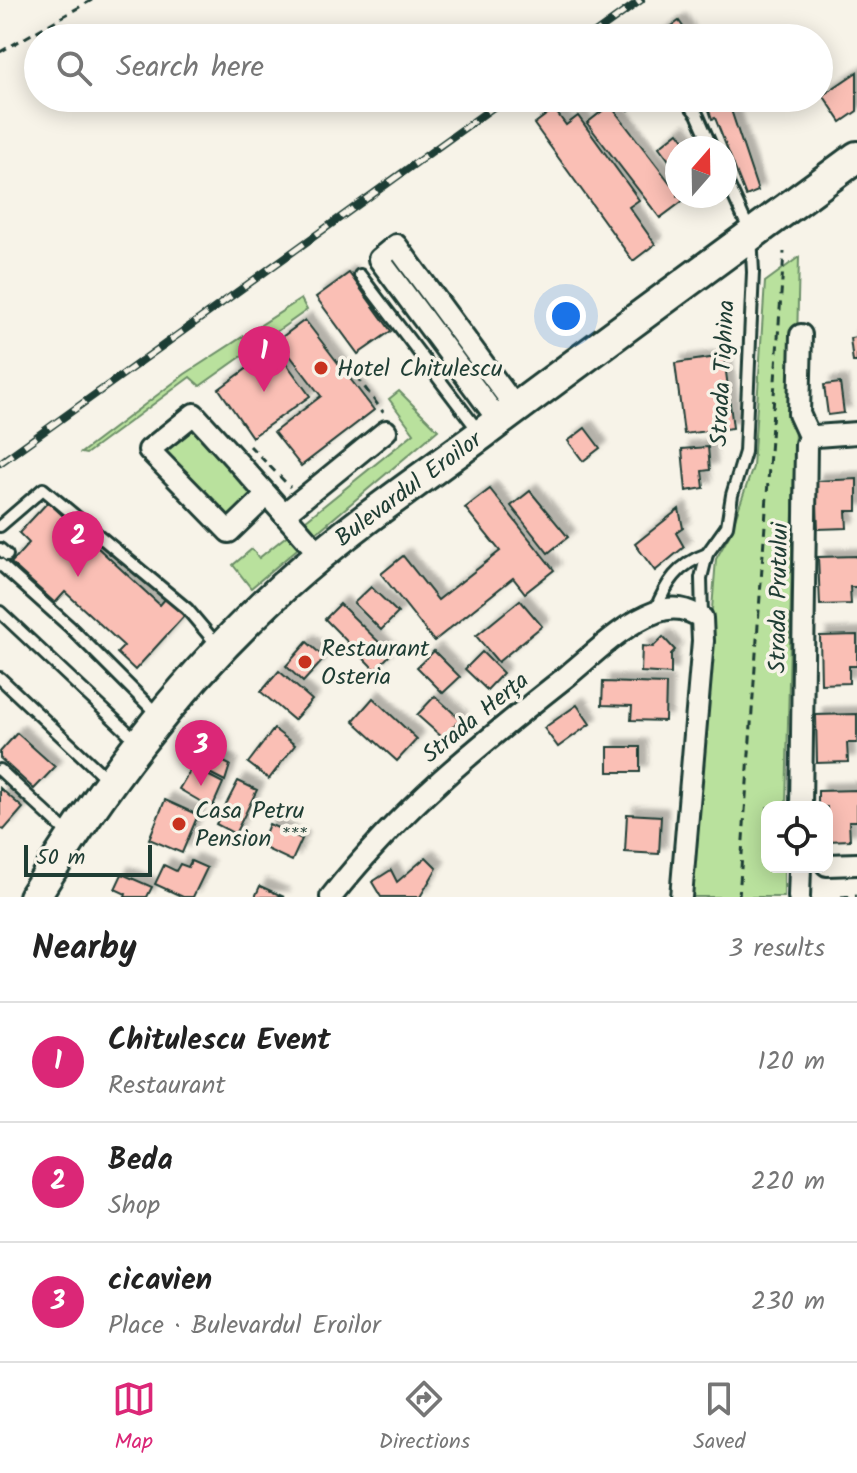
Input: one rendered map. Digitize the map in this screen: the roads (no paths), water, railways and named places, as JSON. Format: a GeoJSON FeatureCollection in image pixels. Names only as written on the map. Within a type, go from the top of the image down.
{"type":"FeatureCollection","features":[{"type":"Feature","properties":{"kind":"main road","name":"Bulevardul Eroilor"},"geometry":{"type":"LineString","coordinates":[[34,897],[109,781],[138,743],[220,649],[265,604],[321,556],[499,421],[857,157]]}},
{"type":"Feature","properties":{"kind":"street"},"geometry":{"type":"LineString","coordinates":[[396,245],[499,421],[379,259],[396,245]]}},
{"type":"Feature","properties":{"kind":"street"},"geometry":{"type":"LineString","coordinates":[[801,335],[799,414],[810,438],[857,433]]}},
{"type":"Feature","properties":{"kind":"street"},"geometry":{"type":"LineString","coordinates":[[267,495],[229,532],[149,450],[194,414],[242,452],[267,495],[321,556]]}},
{"type":"Feature","properties":{"kind":"street"},"geometry":{"type":"LineString","coordinates":[[284,514],[380,425]]}},
{"type":"Feature","properties":{"kind":"street","name":"Strada Prutului"},"geometry":{"type":"LineString","coordinates":[[801,801],[805,453],[810,438]]}},
{"type":"Feature","properties":{"kind":"street"},"geometry":{"type":"LineString","coordinates":[[665,610],[689,610],[702,618],[703,641],[681,897]]}},
{"type":"Feature","properties":{"kind":"street","name":"Strada Herța"},"geometry":{"type":"LineString","coordinates":[[331,897],[362,858],[426,791],[471,751],[626,629],[665,610]]}},
{"type":"Feature","properties":{"kind":"street"},"geometry":{"type":"LineString","coordinates":[[833,865],[857,864]]}},
{"type":"Feature","properties":{"kind":"street"},"geometry":{"type":"LineString","coordinates":[[799,897],[800,873]]}},
{"type":"Feature","properties":{"kind":"lane"},"geometry":{"type":"LineString","coordinates":[[695,112],[707,136]]}},
{"type":"Feature","properties":{"kind":"lane"},"geometry":{"type":"LineString","coordinates":[[737,203],[751,234]]}},
{"type":"Feature","properties":{"kind":"lane","name":"Strada Tighina"},"geometry":{"type":"LineString","coordinates":[[707,554],[727,526],[732,495],[745,452],[753,272],[751,234]]}},
{"type":"Feature","properties":{"kind":"lane"},"geometry":{"type":"LineString","coordinates":[[360,275],[499,421]]}},
{"type":"Feature","properties":{"kind":"lane"},"geometry":{"type":"LineString","coordinates":[[0,526],[43,489],[187,609],[220,649]]}},
{"type":"Feature","properties":{"kind":"lane"},"geometry":{"type":"LineString","coordinates":[[665,610],[664,589],[678,570],[690,559],[707,554],[699,597],[702,618]]}},
{"type":"Feature","properties":{"kind":"lane"},"geometry":{"type":"LineString","coordinates":[[2,556],[160,717]]}},
{"type":"Feature","properties":{"kind":"lane"},"geometry":{"type":"LineString","coordinates":[[59,604],[70,627]]}},
{"type":"Feature","properties":{"kind":"lane"},"geometry":{"type":"LineString","coordinates":[[0,612],[138,743]]}},
{"type":"Feature","properties":{"kind":"lane"},"geometry":{"type":"LineString","coordinates":[[0,678],[109,781]]}},
{"type":"Feature","properties":{"kind":"lane"},"geometry":{"type":"LineString","coordinates":[[0,770],[72,836]]}},
{"type":"Feature","properties":{"kind":"railway"},"geometry":{"type":"LineString","coordinates":[[608,24],[641,0]]}},
{"type":"Feature","properties":{"kind":"railway"},"geometry":{"type":"LineString","coordinates":[[0,463],[487,112]]}},
{"type":"Feature","properties":{"kind":"place","name":"Hotel Chitulescu"},"geometry":{"type":"Point","coordinates":[321,368]}},
{"type":"Feature","properties":{"kind":"place","name":"Chitulescu Event"},"geometry":{"type":"Point","coordinates":[264,392]}},
{"type":"Feature","properties":{"kind":"place","name":"Beda"},"geometry":{"type":"Point","coordinates":[78,577]}},
{"type":"Feature","properties":{"kind":"place","name":"Restaurant Osteria"},"geometry":{"type":"Point","coordinates":[305,662]}},
{"type":"Feature","properties":{"kind":"place","name":"cicavien"},"geometry":{"type":"Point","coordinates":[201,786]}},
{"type":"Feature","properties":{"kind":"place","name":"Casa Petru Pension ***"},"geometry":{"type":"Point","coordinates":[179,824]}}]}
